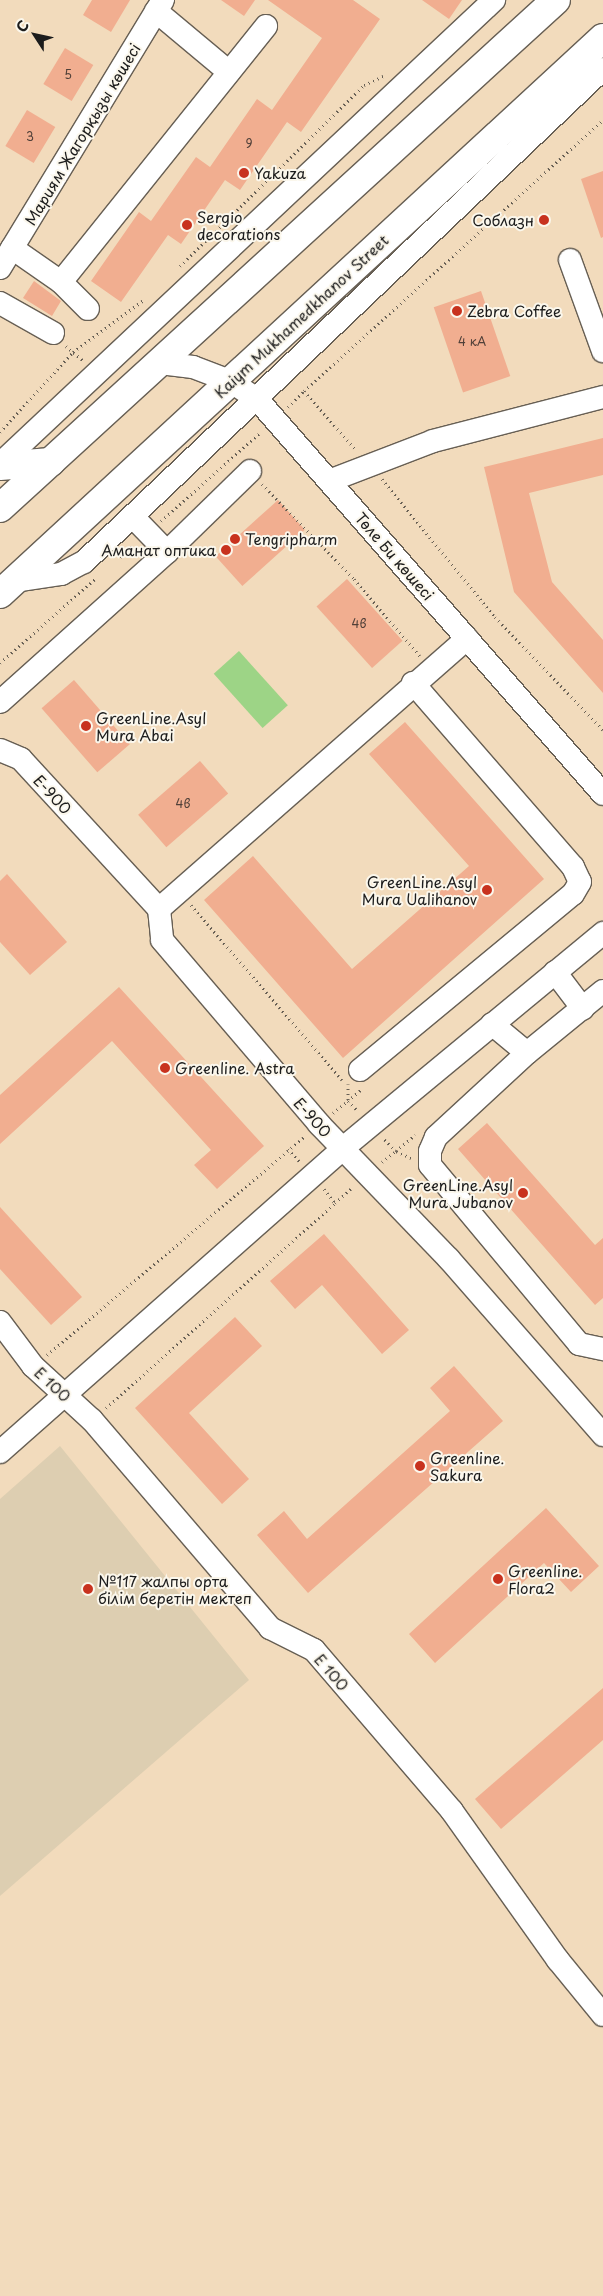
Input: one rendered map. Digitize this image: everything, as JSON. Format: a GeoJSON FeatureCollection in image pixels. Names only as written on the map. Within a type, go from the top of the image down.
{"type":"FeatureCollection","features":[{"type":"Feature","properties":{"kind":"main road"},"geometry":{"type":"LineString","coordinates":[[0,508],[556,0]]}},
{"type":"Feature","properties":{"kind":"main road","name":"Kaiym Mukhamedkhanov Street"},"geometry":{"type":"LineString","coordinates":[[7,588],[603,38]]}},
{"type":"Feature","properties":{"kind":"main road"},"geometry":{"type":"LineString","coordinates":[[0,465],[51,462]]}},
{"type":"Feature","properties":{"kind":"street"},"geometry":{"type":"LineString","coordinates":[[0,465],[494,0]]}},
{"type":"Feature","properties":{"kind":"street"},"geometry":{"type":"LineString","coordinates":[[160,6],[229,72]]}},
{"type":"Feature","properties":{"kind":"street","name":"Мариям Жагорқызы көшесі"},"geometry":{"type":"LineString","coordinates":[[0,268],[160,6]]}},
{"type":"Feature","properties":{"kind":"street"},"geometry":{"type":"LineString","coordinates":[[61,282],[266,26]]}},
{"type":"Feature","properties":{"kind":"street"},"geometry":{"type":"LineString","coordinates":[[7,588],[61,574],[84,562],[603,69]]}},
{"type":"Feature","properties":{"kind":"street"},"geometry":{"type":"LineString","coordinates":[[12,248],[61,282],[88,310]]}},
{"type":"Feature","properties":{"kind":"street"},"geometry":{"type":"LineString","coordinates":[[570,260],[603,351]]}},
{"type":"Feature","properties":{"kind":"street"},"geometry":{"type":"LineString","coordinates":[[0,303],[53,333]]}},
{"type":"Feature","properties":{"kind":"street","name":"Төле Би көшесі"},"geometry":{"type":"LineString","coordinates":[[160,363],[193,367],[230,381],[257,399],[603,794]]}},
{"type":"Feature","properties":{"kind":"street"},"geometry":{"type":"LineString","coordinates":[[329,481],[368,464],[432,441],[603,397]]}},
{"type":"Feature","properties":{"kind":"street"},"geometry":{"type":"LineString","coordinates":[[0,702],[167,552],[242,463]]}},
{"type":"Feature","properties":{"kind":"street"},"geometry":{"type":"LineString","coordinates":[[133,517],[167,552]]}},
{"type":"Feature","properties":{"kind":"street"},"geometry":{"type":"LineString","coordinates":[[159,909],[421,676],[467,638]]}},
{"type":"Feature","properties":{"kind":"street"},"geometry":{"type":"LineString","coordinates":[[353,1078],[573,894],[580,882],[573,867],[421,676]]}},
{"type":"Feature","properties":{"kind":"street","name":"E-900"},"geometry":{"type":"LineString","coordinates":[[0,750],[20,759],[159,909],[162,940],[318,1124],[449,1258],[600,1425]]}},
{"type":"Feature","properties":{"kind":"street"},"geometry":{"type":"LineString","coordinates":[[0,1452],[342,1148],[603,933]]}},
{"type":"Feature","properties":{"kind":"street"},"geometry":{"type":"LineString","coordinates":[[555,972],[583,1009]]}},
{"type":"Feature","properties":{"kind":"street"},"geometry":{"type":"LineString","coordinates":[[603,991],[527,1054],[436,1137],[430,1151],[430,1166],[578,1344],[603,1349]]}},
{"type":"Feature","properties":{"kind":"street"},"geometry":{"type":"LineString","coordinates":[[492,1024],[527,1054]]}},
{"type":"Feature","properties":{"kind":"street","name":"E 100"},"geometry":{"type":"LineString","coordinates":[[0,1322],[33,1366],[92,1420],[270,1628],[314,1650],[452,1811],[558,1960],[603,2015]]}},
{"type":"Feature","properties":{"kind":"path"},"geometry":{"type":"LineString","coordinates":[[176,269],[364,85],[394,70]]}},
{"type":"Feature","properties":{"kind":"path"},"geometry":{"type":"LineString","coordinates":[[242,463],[275,419],[603,120]]}},
{"type":"Feature","properties":{"kind":"path"},"geometry":{"type":"LineString","coordinates":[[0,432],[73,352],[149,297]]}},
{"type":"Feature","properties":{"kind":"path"},"geometry":{"type":"LineString","coordinates":[[53,333],[98,372]]}},
{"type":"Feature","properties":{"kind":"path"},"geometry":{"type":"LineString","coordinates":[[304,392],[368,464],[495,617],[603,730]]}},
{"type":"Feature","properties":{"kind":"path"},"geometry":{"type":"LineString","coordinates":[[208,444],[242,463],[354,579],[421,676]]}},
{"type":"Feature","properties":{"kind":"path"},"geometry":{"type":"LineString","coordinates":[[179,891],[353,1078]]}},
{"type":"Feature","properties":{"kind":"path"},"geometry":{"type":"LineString","coordinates":[[33,1366],[318,1124]]}},
{"type":"Feature","properties":{"kind":"path"},"geometry":{"type":"LineString","coordinates":[[92,1420],[335,1202]]}},
{"type":"Feature","properties":{"kind":"shaded area","name":"№117 жалпы орта білім беретін мектеп"},"geometry":{"type":"Polygon","coordinates":[[[60,1446],[249,1680],[0,1896],[0,1499],[60,1446]]]}},
{"type":"Feature","properties":{"kind":"green space"},"geometry":{"type":"Polygon","coordinates":[[[239,651],[288,705],[263,728],[214,674],[239,651]]]}},
{"type":"Feature","properties":{"kind":"building"},"geometry":{"type":"Polygon","coordinates":[[[92,0],[130,0],[111,32],[83,15],[92,0]]]}},
{"type":"Feature","properties":{"kind":"building"},"geometry":{"type":"Polygon","coordinates":[[[221,0],[255,0],[244,16],[221,0]]]}},
{"type":"Feature","properties":{"kind":"building"},"geometry":{"type":"Polygon","coordinates":[[[268,0],[353,0],[380,19],[301,132],[287,122],[240,190],[225,180],[181,244],[168,235],[121,302],[91,281],[139,212],[151,221],[196,157],[210,167],[257,99],[272,110],[322,38],[268,0]]]}},
{"type":"Feature","properties":{"kind":"building"},"geometry":{"type":"Polygon","coordinates":[[[422,0],[462,0],[449,19],[422,0]]]}},
{"type":"Feature","properties":{"kind":"building"},"geometry":{"type":"Polygon","coordinates":[[[65,48],[93,65],[72,101],[43,84],[65,48]]]}},
{"type":"Feature","properties":{"kind":"building"},"geometry":{"type":"Polygon","coordinates":[[[27,110],[55,127],[34,163],[5,146],[27,110]]]}},
{"type":"Feature","properties":{"kind":"building"},"geometry":{"type":"Polygon","coordinates":[[[603,171],[603,237],[601,238],[581,179],[603,171]]]}},
{"type":"Feature","properties":{"kind":"building"},"geometry":{"type":"Polygon","coordinates":[[[34,281],[61,301],[52,316],[23,298],[34,281]]]}},
{"type":"Feature","properties":{"kind":"building"},"geometry":{"type":"Polygon","coordinates":[[[481,291],[510,376],[463,392],[434,307],[481,291]]]}},
{"type":"Feature","properties":{"kind":"building"},"geometry":{"type":"Polygon","coordinates":[[[603,438],[603,475],[529,493],[552,582],[603,640],[603,693],[514,592],[484,467],[603,438]]]}},
{"type":"Feature","properties":{"kind":"building"},"geometry":{"type":"Polygon","coordinates":[[[278,500],[305,530],[242,586],[216,556],[278,500]]]}},
{"type":"Feature","properties":{"kind":"building"},"geometry":{"type":"Polygon","coordinates":[[[347,579],[403,641],[372,668],[317,606],[347,579]]]}},
{"type":"Feature","properties":{"kind":"building","name":"GreenLine.Asyl Mura Abai"},"geometry":{"type":"Polygon","coordinates":[[[74,680],[130,744],[97,772],[42,708],[74,680]]]}},
{"type":"Feature","properties":{"kind":"building","name":"GreenLine.Asyl Mura Ualihanov"},"geometry":{"type":"Polygon","coordinates":[[[405,722],[544,879],[343,1058],[204,900],[253,856],[352,969],[469,866],[369,754],[405,722]]]}},
{"type":"Feature","properties":{"kind":"building","name":"GreenLine.Asyl Mura Abai"},"geometry":{"type":"Polygon","coordinates":[[[200,761],[228,793],[166,847],[138,815],[200,761]]]}},
{"type":"Feature","properties":{"kind":"building"},"geometry":{"type":"Polygon","coordinates":[[[7,874],[67,942],[30,975],[0,942],[0,881],[7,874]]]}},
{"type":"Feature","properties":{"kind":"building","name":"Greenline. Astra"},"geometry":{"type":"Polygon","coordinates":[[[119,987],[264,1146],[217,1189],[194,1165],[211,1150],[112,1041],[0,1144],[0,1095],[119,987]]]}},
{"type":"Feature","properties":{"kind":"building","name":"GreenLine.Asyl Mura Jubanov"},"geometry":{"type":"Polygon","coordinates":[[[487,1123],[595,1245],[603,1238],[603,1298],[595,1305],[458,1149],[487,1123]]]}},
{"type":"Feature","properties":{"kind":"building"},"geometry":{"type":"Polygon","coordinates":[[[0,1207],[82,1297],[51,1325],[0,1269],[0,1207]]]}},
{"type":"Feature","properties":{"kind":"building"},"geometry":{"type":"Polygon","coordinates":[[[324,1234],[409,1330],[382,1354],[322,1285],[295,1309],[270,1281],[324,1234]]]}},
{"type":"Feature","properties":{"kind":"building"},"geometry":{"type":"Polygon","coordinates":[[[235,1317],[262,1346],[189,1413],[249,1479],[222,1504],[135,1408],[235,1317]]]}},
{"type":"Feature","properties":{"kind":"building","name":"Greenline. Sakura"},"geometry":{"type":"Polygon","coordinates":[[[454,1366],[503,1421],[308,1593],[257,1535],[284,1511],[307,1539],[450,1411],[430,1388],[454,1366]]]}},
{"type":"Feature","properties":{"kind":"building","name":"Greenline. Flora2"},"geometry":{"type":"Polygon","coordinates":[[[546,1508],[599,1566],[571,1592],[544,1563],[435,1663],[409,1634],[546,1508]]]}},
{"type":"Feature","properties":{"kind":"building"},"geometry":{"type":"Polygon","coordinates":[[[603,1688],[603,1740],[501,1829],[475,1799],[603,1688]]]}},
{"type":"Feature","properties":{"kind":"place","name":"Yakuza"},"geometry":{"type":"Point","coordinates":[244,173]}},
{"type":"Feature","properties":{"kind":"place","name":"Соблазн"},"geometry":{"type":"Point","coordinates":[544,220]}},
{"type":"Feature","properties":{"kind":"place","name":"Sergio decorations"},"geometry":{"type":"Point","coordinates":[187,225]}},
{"type":"Feature","properties":{"kind":"place","name":"Zebra Coffee"},"geometry":{"type":"Point","coordinates":[457,311]}},
{"type":"Feature","properties":{"kind":"place","name":"Tengripharm"},"geometry":{"type":"Point","coordinates":[235,539]}},
{"type":"Feature","properties":{"kind":"place","name":"Аманат оптика"},"geometry":{"type":"Point","coordinates":[226,550]}},
{"type":"Feature","properties":{"kind":"place","name":"GreenLine.Asyl Mura Abai"},"geometry":{"type":"Point","coordinates":[86,726]}},
{"type":"Feature","properties":{"kind":"place","name":"GreenLine.Asyl Mura Ualihanov"},"geometry":{"type":"Point","coordinates":[487,890]}},
{"type":"Feature","properties":{"kind":"place","name":"Greenline. Astra"},"geometry":{"type":"Point","coordinates":[165,1068]}},
{"type":"Feature","properties":{"kind":"place","name":"GreenLine.Asyl Mura Jubanov"},"geometry":{"type":"Point","coordinates":[523,1193]}},
{"type":"Feature","properties":{"kind":"place","name":"Greenline. Sakura"},"geometry":{"type":"Point","coordinates":[420,1466]}},
{"type":"Feature","properties":{"kind":"place","name":"Greenline. Flora2"},"geometry":{"type":"Point","coordinates":[498,1579]}},
{"type":"Feature","properties":{"kind":"place","name":"№117 жалпы орта білім беретін мектеп"},"geometry":{"type":"Point","coordinates":[88,1589]}}]}
